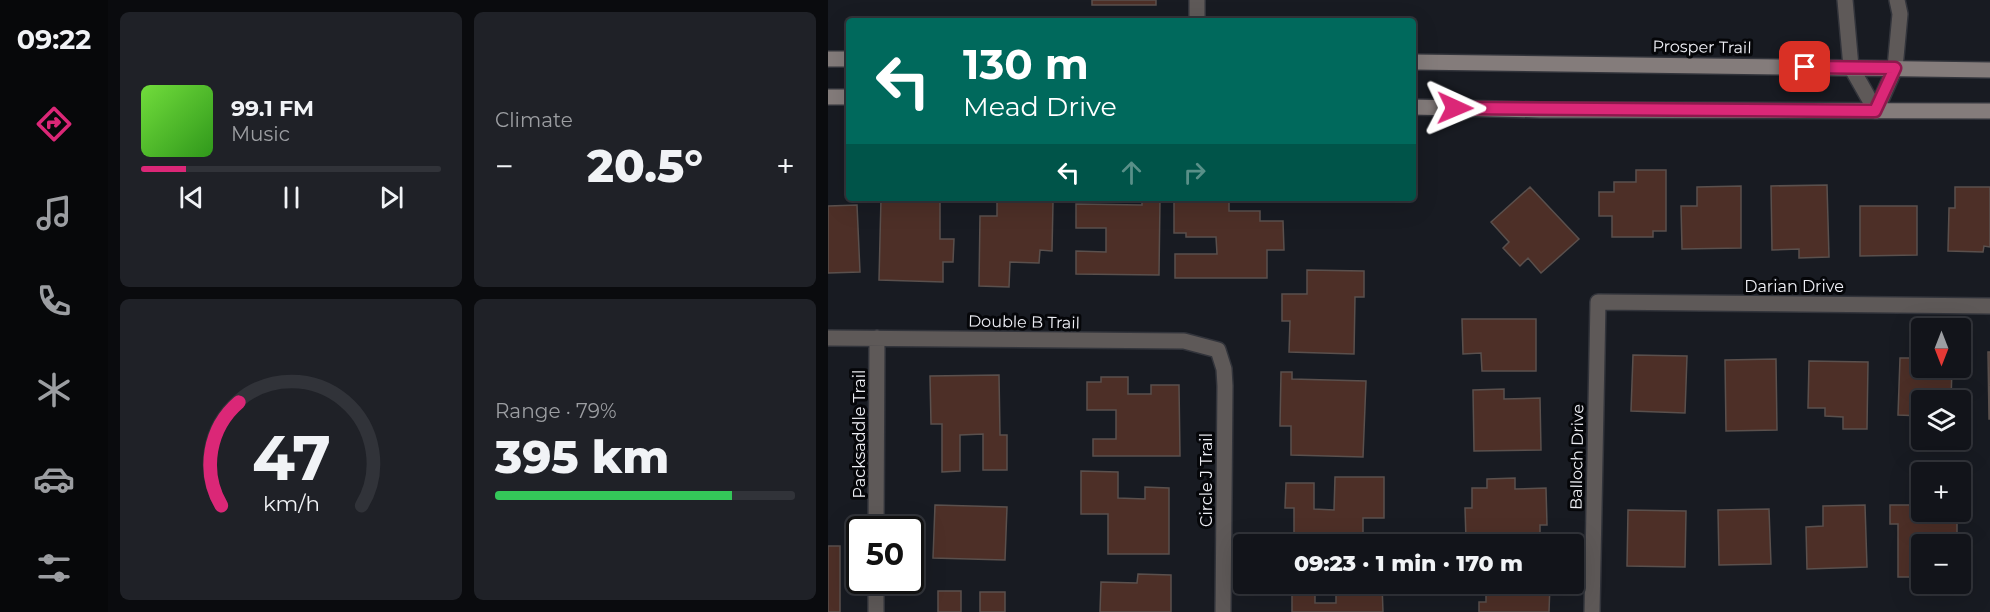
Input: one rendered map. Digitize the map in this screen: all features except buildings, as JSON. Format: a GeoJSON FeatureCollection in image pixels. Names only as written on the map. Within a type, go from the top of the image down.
{"type":"FeatureCollection","features":[{"type":"Feature","properties":{"kind":"main road"},"geometry":{"type":"LineString","coordinates":[[828,59],[846,59]]}},
{"type":"Feature","properties":{"kind":"main road","name":"Prosper Trail"},"geometry":{"type":"LineString","coordinates":[[1416,62],[1990,70]]}},
{"type":"Feature","properties":{"kind":"main road"},"geometry":{"type":"LineString","coordinates":[[828,97],[846,97]]}},
{"type":"Feature","properties":{"kind":"main road"},"geometry":{"type":"LineString","coordinates":[[1416,107],[1540,110],[1990,111]]}},
{"type":"Feature","properties":{"kind":"street"},"geometry":{"type":"LineString","coordinates":[[1197,0],[1197,18]]}},
{"type":"Feature","properties":{"kind":"street"},"geometry":{"type":"LineString","coordinates":[[1845,0],[1851,67],[1875,111]]}},
{"type":"Feature","properties":{"kind":"street"},"geometry":{"type":"LineString","coordinates":[[1875,111],[1895,68],[1900,14],[1897,0]]}},
{"type":"Feature","properties":{"kind":"street","name":"Darian Drive"},"geometry":{"type":"LineString","coordinates":[[1598,302],[1990,306]]}},
{"type":"Feature","properties":{"kind":"street","name":"Balloch Drive"},"geometry":{"type":"LineString","coordinates":[[1592,612],[1598,302]]}},
{"type":"Feature","properties":{"kind":"street","name":"Double B Trail"},"geometry":{"type":"LineString","coordinates":[[828,338],[1184,341],[1218,350]]}},
{"type":"Feature","properties":{"kind":"street","name":"Packsaddle Trail"},"geometry":{"type":"LineString","coordinates":[[876,516],[877,338]]}},
{"type":"Feature","properties":{"kind":"street","name":"Circle J Trail"},"geometry":{"type":"LineString","coordinates":[[1218,350],[1224,369],[1225,386],[1223,612]]}},
{"type":"Feature","properties":{"kind":"street"},"geometry":{"type":"LineString","coordinates":[[876,594],[876,612]]}},
{"type":"Feature","properties":{"kind":"route"},"geometry":{"type":"LineString","coordinates":[[1455,108],[1875,111],[1895,68],[1805,67]]}}]}
